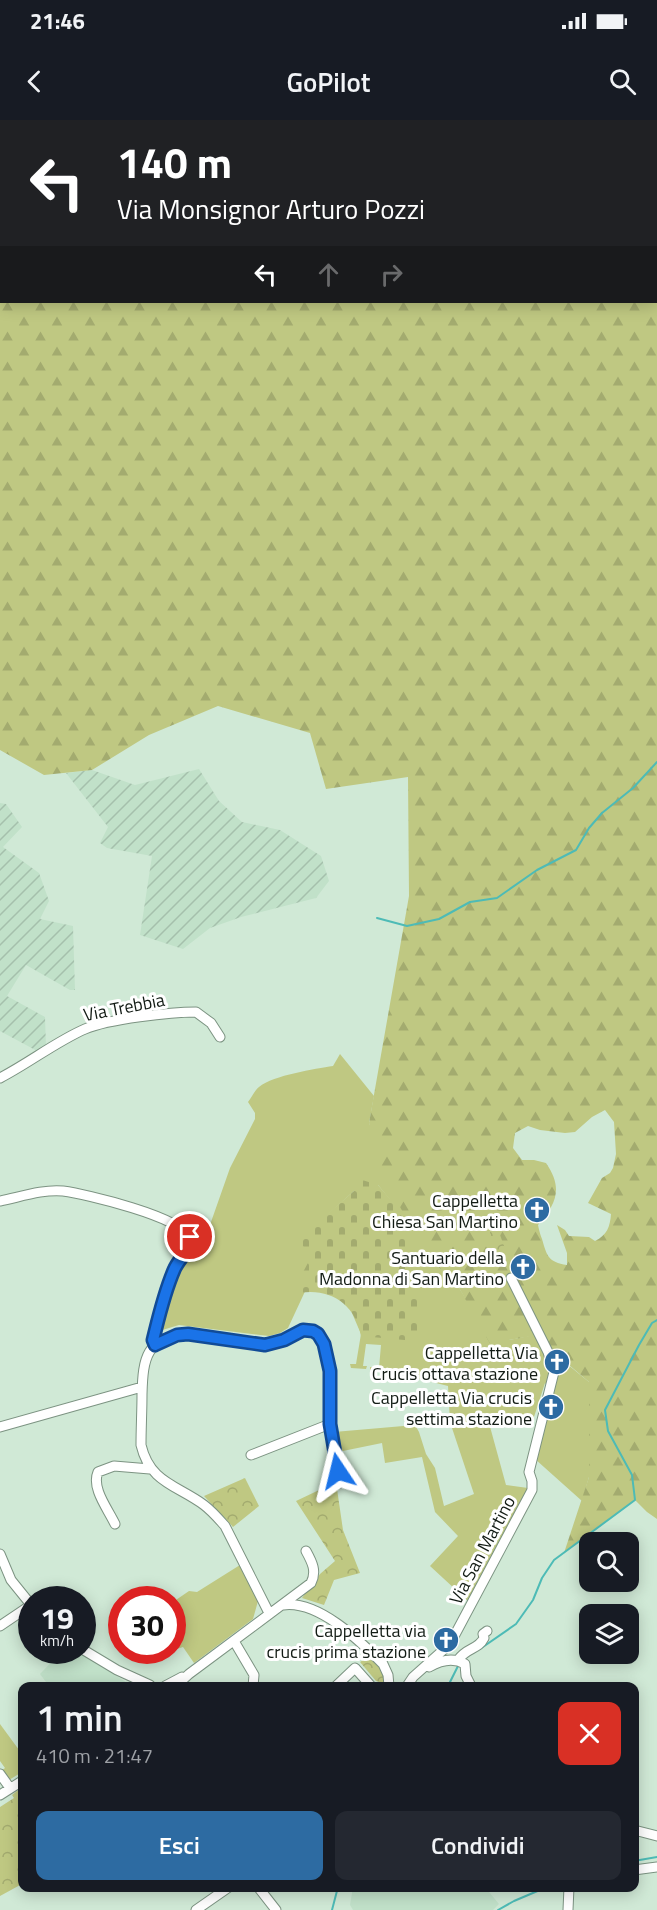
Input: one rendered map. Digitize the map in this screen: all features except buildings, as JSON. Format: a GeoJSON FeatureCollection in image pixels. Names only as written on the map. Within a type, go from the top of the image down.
{"type":"FeatureCollection","features":[{"type":"Feature","properties":{"kind":"street","name":"Via Trebbia"},"geometry":{"type":"LineString","coordinates":[[0,1077],[86,1029],[105,1024],[196,1012],[211,1023],[220,1037]]}},
{"type":"Feature","properties":{"kind":"street"},"geometry":{"type":"LineString","coordinates":[[0,1202],[48,1191],[63,1191],[114,1202],[182,1227],[190,1237],[190,1245],[174,1268],[153,1340],[155,1345]]}},
{"type":"Feature","properties":{"kind":"street","name":"Via San Martino"},"geometry":{"type":"LineString","coordinates":[[410,1682],[450,1644],[532,1490],[529,1472],[553,1380],[554,1367],[512,1278]]}},
{"type":"Feature","properties":{"kind":"street"},"geometry":{"type":"LineString","coordinates":[[269,1613],[225,1526],[202,1504],[161,1479],[150,1468],[143,1456],[141,1445],[143,1366],[149,1351],[155,1345],[177,1335],[188,1334],[265,1345],[284,1340],[303,1330],[313,1331],[321,1339],[330,1371],[330,1424],[340,1483]]}},
{"type":"Feature","properties":{"kind":"street"},"geometry":{"type":"LineString","coordinates":[[0,1427],[142,1387]]}},
{"type":"Feature","properties":{"kind":"street"},"geometry":{"type":"LineString","coordinates":[[250,1455],[330,1424]]}},
{"type":"Feature","properties":{"kind":"street"},"geometry":{"type":"LineString","coordinates":[[115,1524],[98,1491],[96,1482],[98,1472],[114,1466],[150,1468]]}},
{"type":"Feature","properties":{"kind":"street"},"geometry":{"type":"LineString","coordinates":[[180,1682],[311,1583],[314,1576],[314,1565],[306,1551]]}},
{"type":"Feature","properties":{"kind":"street"},"geometry":{"type":"LineString","coordinates":[[0,1554],[11,1580],[18,1589]]}},
{"type":"Feature","properties":{"kind":"street"},"geometry":{"type":"LineString","coordinates":[[300,1592],[297,1599],[300,1604]]}},
{"type":"Feature","properties":{"kind":"street"},"geometry":{"type":"LineString","coordinates":[[283,1605],[300,1604],[327,1616],[383,1664],[389,1682]]}},
{"type":"Feature","properties":{"kind":"street"},"geometry":{"type":"LineString","coordinates":[[0,1626],[18,1614]]}},
{"type":"Feature","properties":{"kind":"street"},"geometry":{"type":"LineString","coordinates":[[469,1682],[461,1662],[464,1652],[482,1642],[483,1634],[487,1631]]}},
{"type":"Feature","properties":{"kind":"street"},"geometry":{"type":"LineString","coordinates":[[234,1641],[254,1675],[253,1682]]}},
{"type":"Feature","properties":{"kind":"street"},"geometry":{"type":"LineString","coordinates":[[96,1657],[141,1682]]}},
{"type":"Feature","properties":{"kind":"street"},"geometry":{"type":"LineString","coordinates":[[419,1672],[440,1661],[461,1662]]}},
{"type":"Feature","properties":{"kind":"street"},"geometry":{"type":"LineString","coordinates":[[340,1682],[355,1668],[367,1682]]}},
{"type":"Feature","properties":{"kind":"street"},"geometry":{"type":"LineString","coordinates":[[117,1670],[134,1682]]}},
{"type":"Feature","properties":{"kind":"street"},"geometry":{"type":"LineString","coordinates":[[172,1682],[189,1674]]}},
{"type":"Feature","properties":{"kind":"street"},"geometry":{"type":"LineString","coordinates":[[0,1774],[10,1788]]}},
{"type":"Feature","properties":{"kind":"street"},"geometry":{"type":"LineString","coordinates":[[0,1795],[18,1783]]}},
{"type":"Feature","properties":{"kind":"street"},"geometry":{"type":"LineString","coordinates":[[639,1831],[657,1836]]}},
{"type":"Feature","properties":{"kind":"street"},"geometry":{"type":"LineString","coordinates":[[639,1869],[657,1867]]}},
{"type":"Feature","properties":{"kind":"street"},"geometry":{"type":"LineString","coordinates":[[196,1910],[222,1892]]}},
{"type":"Feature","properties":{"kind":"street"},"geometry":{"type":"LineString","coordinates":[[264,1892],[276,1910]]}},
{"type":"Feature","properties":{"kind":"street"},"geometry":{"type":"LineString","coordinates":[[568,1910],[569,1892]]}},
{"type":"Feature","properties":{"kind":"shaded area"},"geometry":{"type":"Polygon","coordinates":[[[199,769],[219,801],[242,822],[280,830],[321,856],[329,881],[316,898],[241,917],[210,928],[183,949],[140,935],[152,856],[107,848],[100,843],[108,827],[66,773],[92,770],[135,785],[199,769]]]}},
{"type":"Feature","properties":{"kind":"shaded area"},"geometry":{"type":"Polygon","coordinates":[[[0,803],[6,804],[22,827],[3,847],[39,873],[49,901],[40,919],[73,926],[75,990],[70,990],[26,965],[7,996],[45,1017],[46,1047],[39,1052],[0,1031],[0,803]]]}},
{"type":"Feature","properties":{"kind":"shaded area"},"geometry":{"type":"Polygon","coordinates":[[[96,1663],[126,1682],[46,1682],[40,1674],[50,1664],[96,1663]]]}},
{"type":"Feature","properties":{"kind":"shaded area"},"geometry":{"type":"Polygon","coordinates":[[[352,1892],[489,1892],[499,1904],[493,1910],[353,1910],[350,1905],[352,1892]]]}},
{"type":"Feature","properties":{"kind":"green space"},"geometry":{"type":"Polygon","coordinates":[[[0,303],[657,303],[657,1519],[635,1500],[591,1532],[579,1532],[579,1541],[564,1553],[589,1477],[589,1382],[562,1359],[556,1357],[538,1335],[509,1340],[493,1349],[458,1286],[427,1256],[383,1176],[369,1123],[409,896],[408,777],[326,789],[310,733],[218,706],[149,735],[92,770],[44,775],[0,750],[0,303]],[[605,1110],[592,1117],[575,1132],[540,1130],[528,1126],[515,1133],[513,1148],[522,1160],[546,1163],[555,1180],[556,1195],[550,1210],[538,1225],[547,1254],[552,1260],[567,1265],[567,1253],[557,1225],[569,1236],[589,1237],[595,1241],[609,1227],[611,1214],[588,1203],[602,1178],[613,1168],[616,1154],[614,1122],[605,1110]]]}},
{"type":"Feature","properties":{"kind":"green space"},"geometry":{"type":"Polygon","coordinates":[[[340,1054],[374,1096],[369,1123],[427,1256],[458,1286],[467,1301],[509,1340],[534,1335],[547,1360],[548,1388],[545,1383],[532,1423],[489,1423],[506,1485],[528,1488],[469,1602],[430,1566],[458,1536],[435,1512],[422,1457],[385,1463],[382,1443],[338,1452],[334,1432],[415,1425],[426,1454],[435,1468],[444,1506],[474,1494],[450,1422],[448,1386],[381,1369],[370,1370],[370,1367],[379,1368],[381,1345],[366,1344],[363,1366],[367,1366],[366,1369],[351,1368],[350,1364],[356,1364],[361,1334],[352,1313],[396,1207],[378,1185],[354,1191],[308,1232],[313,1256],[308,1285],[288,1328],[269,1336],[179,1325],[159,1331],[175,1277],[211,1222],[230,1168],[255,1119],[255,1113],[248,1102],[254,1092],[274,1079],[333,1066],[340,1054]]]}},
{"type":"Feature","properties":{"kind":"green space"},"geometry":{"type":"Polygon","coordinates":[[[356,1178],[378,1185],[397,1207],[406,1225],[412,1256],[417,1266],[418,1339],[415,1341],[361,1336],[352,1313],[336,1299],[327,1294],[315,1292],[291,1295],[310,1259],[301,1242],[304,1234],[354,1191],[356,1178]]]}},
{"type":"Feature","properties":{"kind":"green space"},"geometry":{"type":"Polygon","coordinates":[[[495,1221],[508,1257],[504,1261],[489,1244],[491,1223],[495,1221]]]}},
{"type":"Feature","properties":{"kind":"green space"},"geometry":{"type":"Polygon","coordinates":[[[556,1357],[589,1382],[589,1477],[582,1501],[535,1459],[556,1370],[556,1357]]]}},
{"type":"Feature","properties":{"kind":"green space"},"geometry":{"type":"Polygon","coordinates":[[[245,1478],[259,1506],[233,1527],[204,1496],[245,1478]]]}},
{"type":"Feature","properties":{"kind":"green space"},"geometry":{"type":"Polygon","coordinates":[[[336,1482],[343,1530],[360,1573],[334,1580],[324,1605],[302,1598],[320,1574],[335,1561],[296,1501],[336,1482]]]}},
{"type":"Feature","properties":{"kind":"green space"},"geometry":{"type":"Polygon","coordinates":[[[240,1565],[258,1601],[253,1619],[194,1663],[186,1651],[186,1593],[197,1592],[240,1565]]]}},
{"type":"Feature","properties":{"kind":"green space"},"geometry":{"type":"Polygon","coordinates":[[[369,1656],[383,1664],[385,1682],[376,1681],[360,1662],[369,1656]]]}},
{"type":"Feature","properties":{"kind":"green space"},"geometry":{"type":"Polygon","coordinates":[[[0,1724],[18,1749],[18,1774],[9,1780],[1,1771],[5,1768],[0,1761],[0,1724]]]}},
{"type":"Feature","properties":{"kind":"green space"},"geometry":{"type":"Polygon","coordinates":[[[18,1790],[18,1886],[0,1896],[0,1807],[14,1798],[12,1795],[18,1790]]]}},
{"type":"Feature","properties":{"kind":"waterway"},"geometry":{"type":"LineString","coordinates":[[377,918],[407,926],[439,919],[470,902],[497,898],[537,870],[576,850],[589,828],[602,813],[633,788],[657,762]]}},
{"type":"Feature","properties":{"kind":"waterway"},"geometry":{"type":"LineString","coordinates":[[480,1649],[516,1624],[533,1600],[542,1578],[554,1560],[635,1500],[632,1475],[608,1431],[605,1410],[639,1345],[652,1323],[657,1320]]}},
{"type":"Feature","properties":{"kind":"waterway"},"geometry":{"type":"LineString","coordinates":[[450,1682],[459,1664]]}},
{"type":"Feature","properties":{"kind":"waterway"},"geometry":{"type":"LineString","coordinates":[[639,1860],[657,1857]]}},
{"type":"Feature","properties":{"kind":"waterway"},"geometry":{"type":"LineString","coordinates":[[332,1910],[337,1892]]}},
{"type":"Feature","properties":{"kind":"waterway"},"geometry":{"type":"LineString","coordinates":[[498,1910],[535,1892]]}},
{"type":"Feature","properties":{"kind":"place","name":"Cappelletta Chiesa San Martino"},"geometry":{"type":"Point","coordinates":[537,1210]}},
{"type":"Feature","properties":{"kind":"place","name":"Santuario della Madonna di San Martino"},"geometry":{"type":"Point","coordinates":[523,1267]}},
{"type":"Feature","properties":{"kind":"place","name":"Cappelletta Via Crucis ottava stazione"},"geometry":{"type":"Point","coordinates":[557,1362]}},
{"type":"Feature","properties":{"kind":"place","name":"Cappelletta Via crucis settima stazione"},"geometry":{"type":"Point","coordinates":[551,1407]}},
{"type":"Feature","properties":{"kind":"place","name":"Cappelletta via crucis prima stazione"},"geometry":{"type":"Point","coordinates":[446,1640]}},
{"type":"Feature","properties":{"kind":"route"},"geometry":{"type":"LineString","coordinates":[[190,1237],[190,1245],[174,1268],[165,1295],[153,1340],[155,1345],[177,1335],[188,1334],[265,1345],[284,1340],[303,1330],[318,1334],[324,1344],[330,1371],[330,1424],[338,1471]]}}]}
